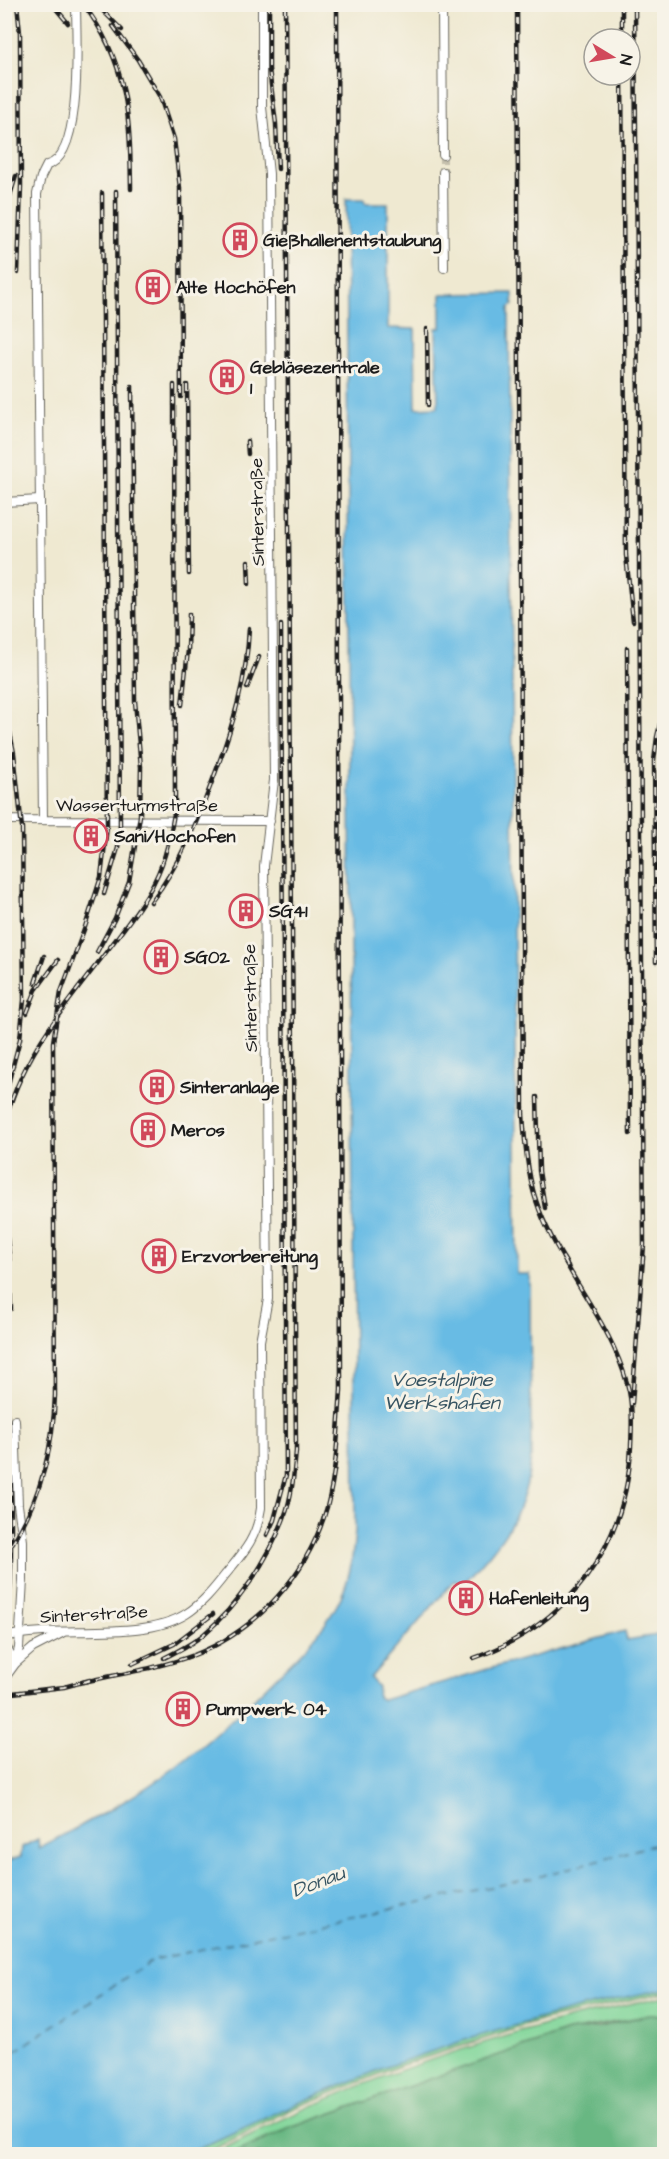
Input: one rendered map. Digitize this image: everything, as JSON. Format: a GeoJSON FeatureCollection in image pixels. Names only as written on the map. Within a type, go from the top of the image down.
{"type":"FeatureCollection","features":[{"type":"Feature","properties":{"kind":"street"},"geometry":{"type":"LineString","coordinates":[[43,820],[37,194],[47,165],[54,164],[59,158],[71,132],[74,113],[76,4]]}},
{"type":"Feature","properties":{"kind":"street","name":"Sinterstraße"},"geometry":{"type":"LineString","coordinates":[[4,1637],[68,1630],[144,1628],[172,1621],[186,1614],[210,1594],[245,1551],[259,1525],[261,1508],[260,1341],[268,1299],[264,866],[273,801],[274,768],[269,174],[262,108],[262,4]]}},
{"type":"Feature","properties":{"kind":"street"},"geometry":{"type":"LineString","coordinates":[[442,4],[443,155]]}},
{"type":"Feature","properties":{"kind":"street"},"geometry":{"type":"LineString","coordinates":[[443,172],[444,268]]}},
{"type":"Feature","properties":{"kind":"street"},"geometry":{"type":"LineString","coordinates":[[4,502],[40,500]]}},
{"type":"Feature","properties":{"kind":"street","name":"Wasserturmstraße"},"geometry":{"type":"LineString","coordinates":[[4,818],[6,820],[270,821]]}},
{"type":"Feature","properties":{"kind":"street"},"geometry":{"type":"LineString","coordinates":[[15,1420],[18,1498],[23,1541],[19,1648],[15,1664]]}},
{"type":"Feature","properties":{"kind":"street"},"geometry":{"type":"LineString","coordinates":[[6,1676],[15,1664],[41,1643],[68,1630]]}},
{"type":"Feature","properties":{"kind":"street"},"geometry":{"type":"LineString","coordinates":[[4,1643],[11,1655],[6,1676]]}},
{"type":"Feature","properties":{"kind":"green space"},"geometry":{"type":"Polygon","coordinates":[[[664,1989],[664,1992],[540,2021],[402,2065],[290,2110],[204,2154],[187,2154],[337,2086],[422,2054],[559,2012],[664,1989]]]}},
{"type":"Feature","properties":{"kind":"green space"},"geometry":{"type":"Polygon","coordinates":[[[664,1996],[664,2015],[640,2017],[568,2031],[290,2128],[233,2154],[214,2154],[267,2126],[322,2102],[433,2059],[548,2024],[664,1996]]]}},
{"type":"Feature","properties":{"kind":"green space"},"geometry":{"type":"Polygon","coordinates":[[[648,2015],[664,2015],[664,2154],[233,2154],[290,2128],[568,2031],[599,2027],[648,2015]]]}},
{"type":"Feature","properties":{"kind":"water"},"geometry":{"type":"Polygon","coordinates":[[[346,199],[364,199],[365,203],[388,203],[388,328],[415,329],[416,408],[438,407],[436,328],[441,328],[441,294],[513,293],[513,305],[509,308],[517,1274],[530,1274],[531,1457],[524,1495],[518,1511],[501,1540],[478,1568],[464,1583],[454,1581],[370,1678],[378,1687],[377,1697],[383,1700],[625,1631],[627,1640],[664,1634],[664,1989],[541,2018],[462,2041],[386,2067],[289,2107],[187,2154],[5,2154],[5,1862],[21,1857],[22,1847],[38,1839],[39,1848],[127,1799],[161,1778],[215,1734],[252,1701],[317,1635],[341,1596],[352,1560],[355,1530],[346,199]]]}},
{"type":"Feature","properties":{"kind":"ferry route"},"geometry":{"type":"LineString","coordinates":[[4,2059],[152,1960],[537,1877],[664,1842]]}},
{"type":"Feature","properties":{"kind":"tunnel"},"geometry":{"type":"LineString","coordinates":[[443,155],[443,172]]}},
{"type":"Feature","properties":{"kind":"railway"},"geometry":{"type":"LineString","coordinates":[[17,4],[20,33],[21,186],[18,273]]}},
{"type":"Feature","properties":{"kind":"railway"},"geometry":{"type":"LineString","coordinates":[[52,4],[68,23]]}},
{"type":"Feature","properties":{"kind":"railway"},"geometry":{"type":"LineString","coordinates":[[83,4],[110,48],[124,92],[130,139],[131,189]]}},
{"type":"Feature","properties":{"kind":"railway"},"geometry":{"type":"LineString","coordinates":[[96,4],[122,30]]}},
{"type":"Feature","properties":{"kind":"railway"},"geometry":{"type":"LineString","coordinates":[[269,4],[269,69],[276,124],[278,169]]}},
{"type":"Feature","properties":{"kind":"railway"},"geometry":{"type":"LineString","coordinates":[[164,1658],[195,1641],[217,1622],[229,1610],[261,1566],[287,1510],[296,1451],[285,4]]}},
{"type":"Feature","properties":{"kind":"railway"},"geometry":{"type":"LineString","coordinates":[[83,1682],[181,1660],[217,1644],[239,1631],[259,1615],[294,1577],[307,1555],[319,1531],[333,1478],[341,1390],[337,4]]}},
{"type":"Feature","properties":{"kind":"railway"},"geometry":{"type":"LineString","coordinates":[[517,4],[523,1114],[527,1158],[539,1210],[568,1266]]}},
{"type":"Feature","properties":{"kind":"railway"},"geometry":{"type":"LineString","coordinates":[[622,4],[622,27]]}},
{"type":"Feature","properties":{"kind":"railway"},"geometry":{"type":"LineString","coordinates":[[632,1403],[644,1245],[635,4]]}},
{"type":"Feature","properties":{"kind":"railway"},"geometry":{"type":"LineString","coordinates":[[113,26],[138,60],[160,97],[174,139],[180,188],[181,397]]}},
{"type":"Feature","properties":{"kind":"railway"},"geometry":{"type":"LineString","coordinates":[[622,87],[626,555],[633,621]]}},
{"type":"Feature","properties":{"kind":"railway"},"geometry":{"type":"LineString","coordinates":[[4,215],[16,176]]}},
{"type":"Feature","properties":{"kind":"railway"},"geometry":{"type":"LineString","coordinates":[[104,894],[118,848],[120,825],[116,191]]}},
{"type":"Feature","properties":{"kind":"railway"},"geometry":{"type":"LineString","coordinates":[[4,1556],[16,1538],[35,1499],[47,1459],[54,1417],[53,1042],[61,992],[101,877],[107,827],[102,193]]}},
{"type":"Feature","properties":{"kind":"railway"},"geometry":{"type":"LineString","coordinates":[[427,329],[428,405]]}},
{"type":"Feature","properties":{"kind":"railway"},"geometry":{"type":"LineString","coordinates":[[4,1127],[22,1075],[35,1051],[65,1006],[146,897],[162,864],[170,836],[175,807],[174,385]]}},
{"type":"Feature","properties":{"kind":"railway"},"geometry":{"type":"LineString","coordinates":[[187,385],[189,574]]}},
{"type":"Feature","properties":{"kind":"railway"},"geometry":{"type":"LineString","coordinates":[[97,952],[115,918],[129,882],[140,816],[141,767],[135,701],[132,386]]}},
{"type":"Feature","properties":{"kind":"railway"},"geometry":{"type":"LineString","coordinates":[[247,441],[248,454]]}},
{"type":"Feature","properties":{"kind":"railway"},"geometry":{"type":"LineString","coordinates":[[248,561],[249,584]]}},
{"type":"Feature","properties":{"kind":"railway"},"geometry":{"type":"LineString","coordinates":[[182,705],[189,614]]}},
{"type":"Feature","properties":{"kind":"railway"},"geometry":{"type":"LineString","coordinates":[[281,625],[286,1474]]}},
{"type":"Feature","properties":{"kind":"railway"},"geometry":{"type":"LineString","coordinates":[[151,902],[172,871],[188,840],[222,754],[242,683],[249,628]]}},
{"type":"Feature","properties":{"kind":"railway"},"geometry":{"type":"LineString","coordinates":[[627,648],[630,1134]]}},
{"type":"Feature","properties":{"kind":"railway"},"geometry":{"type":"LineString","coordinates":[[247,688],[259,657]]}},
{"type":"Feature","properties":{"kind":"railway"},"geometry":{"type":"LineString","coordinates":[[4,703],[14,753],[22,828],[24,1000],[20,1039],[5,1096]]}},
{"type":"Feature","properties":{"kind":"railway"},"geometry":{"type":"LineString","coordinates":[[656,962],[654,761],[664,707]]}},
{"type":"Feature","properties":{"kind":"railway"},"geometry":{"type":"LineString","coordinates":[[35,983],[44,956]]}},
{"type":"Feature","properties":{"kind":"railway"},"geometry":{"type":"LineString","coordinates":[[27,1013],[36,990],[58,960]]}},
{"type":"Feature","properties":{"kind":"railway"},"geometry":{"type":"LineString","coordinates":[[537,1097],[539,1171],[545,1208]]}},
{"type":"Feature","properties":{"kind":"railway"},"geometry":{"type":"LineString","coordinates":[[4,1216],[9,1254],[11,1309]]}},
{"type":"Feature","properties":{"kind":"railway"},"geometry":{"type":"LineString","coordinates":[[474,1658],[508,1644],[538,1625],[564,1603],[586,1577],[604,1548],[618,1517],[627,1482],[632,1422],[627,1383],[607,1334],[563,1258]]}},
{"type":"Feature","properties":{"kind":"railway"},"geometry":{"type":"LineString","coordinates":[[4,1390],[10,1459],[11,1554],[10,1592],[4,1630]]}},
{"type":"Feature","properties":{"kind":"railway"},"geometry":{"type":"LineString","coordinates":[[267,1535],[274,1520],[286,1475]]}},
{"type":"Feature","properties":{"kind":"railway"},"geometry":{"type":"LineString","coordinates":[[132,1664],[174,1644],[213,1614]]}},
{"type":"Feature","properties":{"kind":"railway"},"geometry":{"type":"LineString","coordinates":[[4,1694],[64,1687],[90,1680]]}},
{"type":"Feature","properties":{"kind":"place","name":"Gießhallenentstaubung"},"geometry":{"type":"Point","coordinates":[240,240]}},
{"type":"Feature","properties":{"kind":"place","name":"Alte Hochöfen"},"geometry":{"type":"Point","coordinates":[153,287]}},
{"type":"Feature","properties":{"kind":"place","name":"Gebläsezentrale 1"},"geometry":{"type":"Point","coordinates":[227,377]}},
{"type":"Feature","properties":{"kind":"place","name":"Sani/Hochofen"},"geometry":{"type":"Point","coordinates":[91,836]}},
{"type":"Feature","properties":{"kind":"place","name":"SG41"},"geometry":{"type":"Point","coordinates":[246,911]}},
{"type":"Feature","properties":{"kind":"place","name":"SG02"},"geometry":{"type":"Point","coordinates":[161,957]}},
{"type":"Feature","properties":{"kind":"place","name":"Sinteranlage"},"geometry":{"type":"Point","coordinates":[157,1087]}},
{"type":"Feature","properties":{"kind":"place","name":"Meros"},"geometry":{"type":"Point","coordinates":[148,1130]}},
{"type":"Feature","properties":{"kind":"place","name":"Erzvorbereitung"},"geometry":{"type":"Point","coordinates":[159,1256]}},
{"type":"Feature","properties":{"kind":"place","name":"Hafenleitung"},"geometry":{"type":"Point","coordinates":[466,1598]}},
{"type":"Feature","properties":{"kind":"place","name":"Pumpwerk 04"},"geometry":{"type":"Point","coordinates":[183,1709]}},
{"type":"Feature","properties":{"kind":"water label","name":"Voestalpine Werkshafen"},"geometry":{"type":"Point","coordinates":[442,1390]}},
{"type":"Feature","properties":{"kind":"water label","name":"Donau"},"geometry":{"type":"Point","coordinates":[318,1881]}}]}
